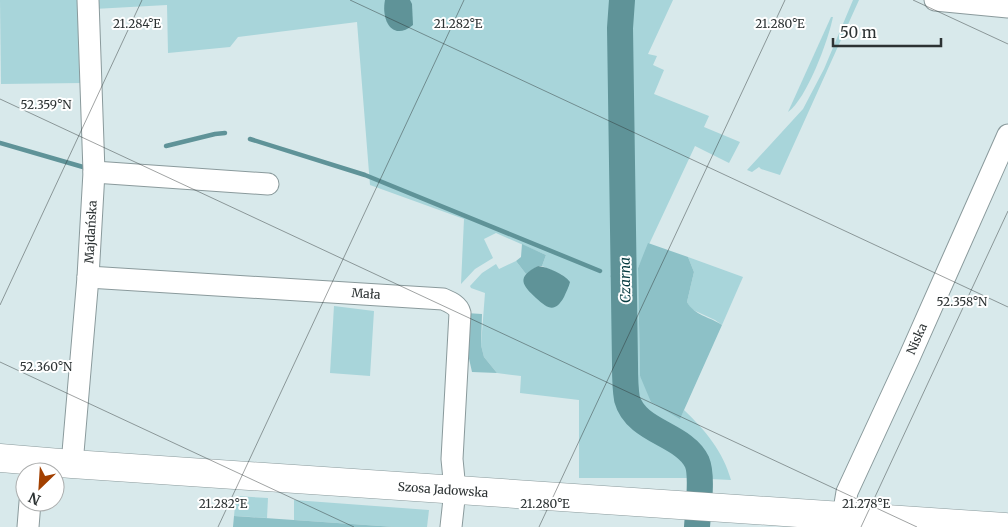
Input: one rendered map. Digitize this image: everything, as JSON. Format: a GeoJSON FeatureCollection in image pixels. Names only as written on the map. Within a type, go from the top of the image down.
{"type":"FeatureCollection","features":[{"type":"Feature","properties":{"kind":"main road","name":"Szosa Jadowska"},"geometry":{"type":"LineString","coordinates":[[0,458],[16,462]]}},
{"type":"Feature","properties":{"kind":"main road","name":"Szosa Jadowska"},"geometry":{"type":"LineString","coordinates":[[65,464],[1005,527]]}},
{"type":"Feature","properties":{"kind":"street","name":"Majdańska"},"geometry":{"type":"LineString","coordinates":[[72,464],[88,277],[94,172],[88,0]]}},
{"type":"Feature","properties":{"kind":"street"},"geometry":{"type":"LineString","coordinates":[[935,0],[1008,7]]}},
{"type":"Feature","properties":{"kind":"street","name":"Niska"},"geometry":{"type":"LineString","coordinates":[[843,516],[847,492],[1008,135]]}},
{"type":"Feature","properties":{"kind":"street"},"geometry":{"type":"LineString","coordinates":[[94,172],[268,184]]}},
{"type":"Feature","properties":{"kind":"street","name":"Mała"},"geometry":{"type":"LineString","coordinates":[[88,277],[443,299],[453,304],[460,314],[452,459],[455,490],[450,527]]}},
{"type":"Feature","properties":{"kind":"street"},"geometry":{"type":"LineString","coordinates":[[28,527],[29,512]]}},
{"type":"Feature","properties":{"kind":"shaded area"},"geometry":{"type":"Polygon","coordinates":[[[0,0],[81,0],[83,83],[1,84],[0,0]]]}},
{"type":"Feature","properties":{"kind":"shaded area"},"geometry":{"type":"Polygon","coordinates":[[[94,0],[673,0],[648,54],[657,56],[653,65],[664,70],[654,94],[709,116],[704,127],[740,142],[729,163],[695,146],[638,268],[640,376],[680,418],[684,410],[699,425],[718,450],[728,469],[731,480],[579,478],[579,400],[520,393],[521,376],[497,373],[484,357],[481,345],[485,293],[470,286],[482,273],[496,264],[499,269],[516,261],[526,274],[524,284],[562,275],[542,266],[546,255],[496,233],[484,239],[493,258],[475,269],[461,284],[464,219],[370,185],[357,22],[238,37],[230,47],[168,53],[167,5],[94,9],[94,0]]]}},
{"type":"Feature","properties":{"kind":"shaded area"},"geometry":{"type":"Polygon","coordinates":[[[385,0],[410,0],[412,4],[413,25],[406,30],[394,30],[385,15],[385,0]]]}},
{"type":"Feature","properties":{"kind":"shaded area"},"geometry":{"type":"Polygon","coordinates":[[[853,0],[859,0],[780,175],[759,167],[752,172],[747,170],[803,109],[824,69],[853,0]]]}},
{"type":"Feature","properties":{"kind":"shaded area"},"geometry":{"type":"Polygon","coordinates":[[[831,17],[833,17],[816,68],[802,95],[788,112],[831,17]]]}},
{"type":"Feature","properties":{"kind":"shaded area"},"geometry":{"type":"Polygon","coordinates":[[[648,243],[688,257],[694,272],[687,302],[698,313],[722,325],[680,419],[651,402],[640,376],[638,268],[648,243]]]}},
{"type":"Feature","properties":{"kind":"shaded area"},"geometry":{"type":"Polygon","coordinates":[[[522,244],[546,255],[542,266],[538,266],[526,274],[516,261],[521,257],[522,244]]]}},
{"type":"Feature","properties":{"kind":"shaded area"},"geometry":{"type":"Polygon","coordinates":[[[688,257],[743,277],[722,325],[691,309],[687,302],[694,272],[688,257]]]}},
{"type":"Feature","properties":{"kind":"shaded area"},"geometry":{"type":"Polygon","coordinates":[[[538,266],[556,271],[570,282],[561,302],[554,307],[551,308],[544,305],[525,285],[524,278],[526,274],[538,266]]]}},
{"type":"Feature","properties":{"kind":"shaded area"},"geometry":{"type":"Polygon","coordinates":[[[334,306],[374,311],[370,376],[330,373],[334,306]]]}},
{"type":"Feature","properties":{"kind":"shaded area"},"geometry":{"type":"Polygon","coordinates":[[[466,313],[482,314],[481,345],[484,357],[497,373],[472,372],[468,354],[466,313]]]}},
{"type":"Feature","properties":{"kind":"shaded area"},"geometry":{"type":"Polygon","coordinates":[[[236,496],[268,498],[267,518],[234,516],[236,496]]]}},
{"type":"Feature","properties":{"kind":"shaded area"},"geometry":{"type":"Polygon","coordinates":[[[294,500],[429,510],[427,527],[395,527],[294,520],[294,500]]]}},
{"type":"Feature","properties":{"kind":"shaded area"},"geometry":{"type":"Polygon","coordinates":[[[234,516],[395,527],[233,527],[234,516]]]}},
{"type":"Feature","properties":{"kind":"waterway","name":"Czarna"},"geometry":{"type":"LineString","coordinates":[[622,0],[620,28],[626,395],[632,410],[640,419],[682,445],[697,462],[700,484],[697,527]]}},
{"type":"Feature","properties":{"kind":"waterway"},"geometry":{"type":"LineString","coordinates":[[166,146],[225,133]]}},
{"type":"Feature","properties":{"kind":"waterway"},"geometry":{"type":"LineString","coordinates":[[250,139],[365,175],[600,271]]}},
{"type":"Feature","properties":{"kind":"waterway"},"geometry":{"type":"LineString","coordinates":[[0,143],[83,167]]}},
{"type":"Feature","properties":{"kind":"waterway"},"geometry":{"type":"LineString","coordinates":[[613,276],[623,280]]}}]}
